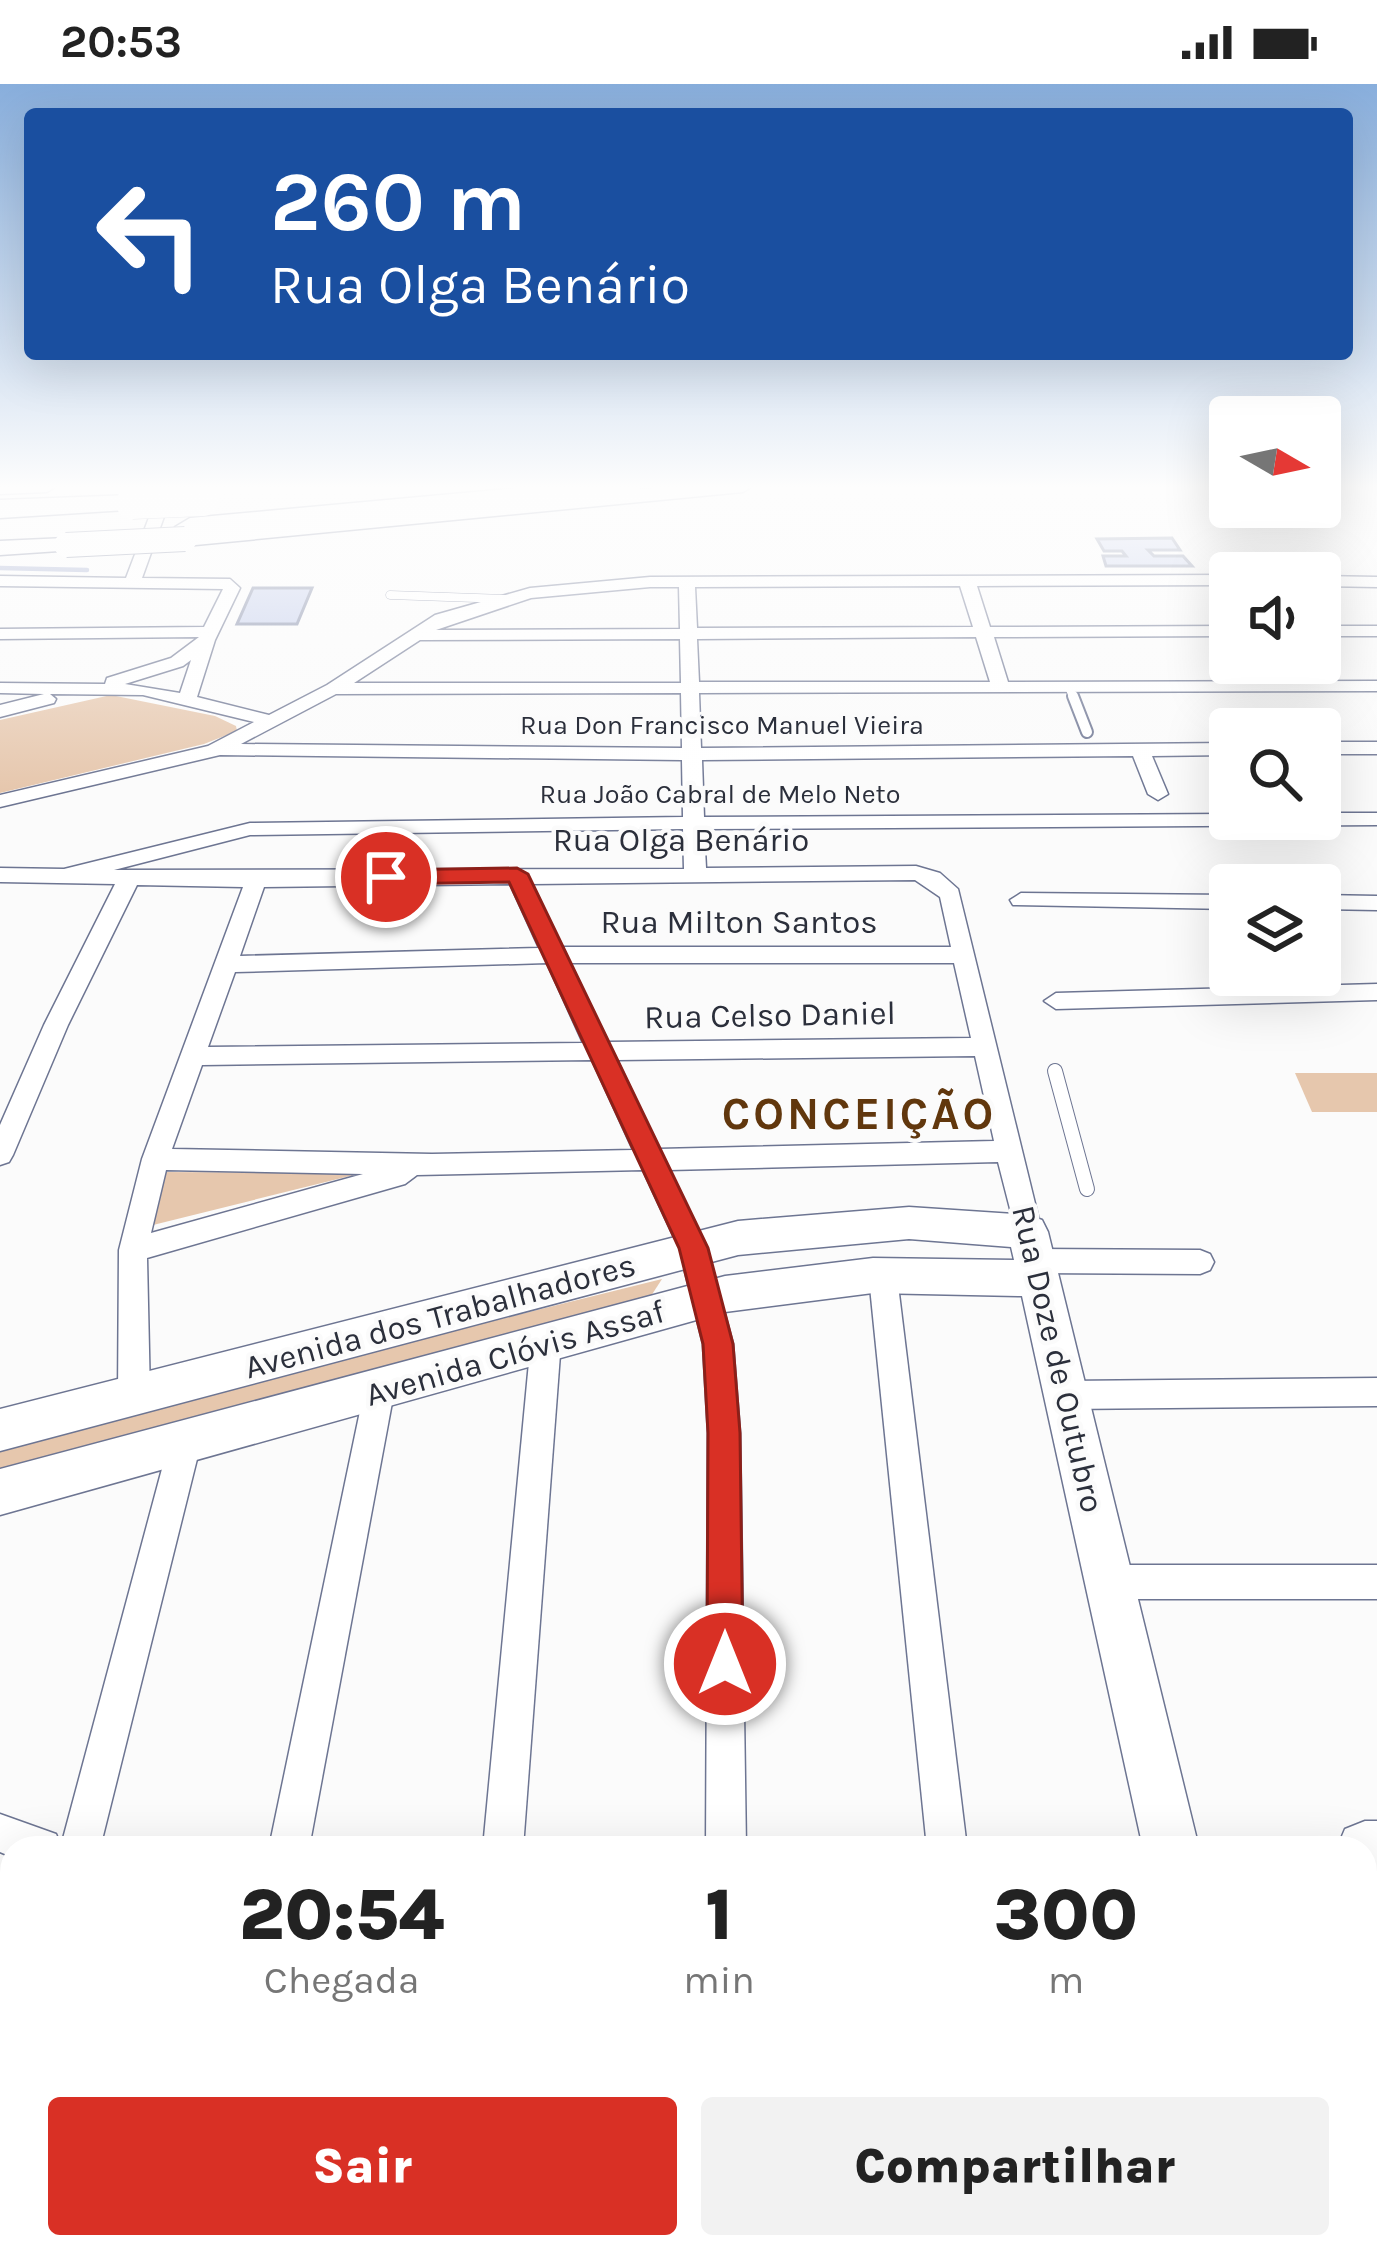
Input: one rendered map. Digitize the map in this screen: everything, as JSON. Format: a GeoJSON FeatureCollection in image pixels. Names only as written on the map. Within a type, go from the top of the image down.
{"type":"FeatureCollection","features":[{"type":"Feature","properties":{"kind":"street"},"geometry":{"type":"LineString","coordinates":[[187,699],[207,636],[232,587]]}},
{"type":"Feature","properties":{"kind":"street"},"geometry":{"type":"LineString","coordinates":[[0,801],[215,750],[276,722],[441,620],[505,599],[581,587]]}},
{"type":"Feature","properties":{"kind":"street"},"geometry":{"type":"LineString","coordinates":[[687,587],[694,872]]}},
{"type":"Feature","properties":{"kind":"street"},"geometry":{"type":"LineString","coordinates":[[969,587],[1001,687]]}},
{"type":"Feature","properties":{"kind":"street"},"geometry":{"type":"LineString","coordinates":[[416,635],[1209,631]]}},
{"type":"Feature","properties":{"kind":"street"},"geometry":{"type":"LineString","coordinates":[[1341,631],[1377,631]]}},
{"type":"Feature","properties":{"kind":"street"},"geometry":{"type":"LineString","coordinates":[[0,634],[207,636]]}},
{"type":"Feature","properties":{"kind":"street"},"geometry":{"type":"LineString","coordinates":[[0,711],[160,669],[207,636]]}},
{"type":"Feature","properties":{"kind":"street"},"geometry":{"type":"LineString","coordinates":[[333,689],[1377,686]]}},
{"type":"Feature","properties":{"kind":"street"},"geometry":{"type":"LineString","coordinates":[[0,688],[143,690],[276,722]]}},
{"type":"Feature","properties":{"kind":"street"},"geometry":{"type":"LineString","coordinates":[[1341,748],[1377,748]]}},
{"type":"Feature","properties":{"kind":"street"},"geometry":{"type":"LineString","coordinates":[[1139,749],[1157,794]]}},
{"type":"Feature","properties":{"kind":"street","name":"Rua Don Francisco Manuel Vieira"},"geometry":{"type":"LineString","coordinates":[[215,750],[694,754],[1209,749]]}},
{"type":"Feature","properties":{"kind":"street","name":"Rua João Cabral de Melo Neto"},"geometry":{"type":"LineString","coordinates":[[69,875],[250,829],[694,820],[1377,820]]}},
{"type":"Feature","properties":{"kind":"street","name":"Rua Olga Benário"},"geometry":{"type":"LineString","coordinates":[[69,875],[256,880],[694,872],[916,873],[932,878]]}},
{"type":"Feature","properties":{"kind":"street"},"geometry":{"type":"LineString","coordinates":[[517,874],[693,1248],[718,1344],[724,1433],[726,1836]]}},
{"type":"Feature","properties":{"kind":"street"},"geometry":{"type":"LineString","coordinates":[[0,875],[69,875]]}},
{"type":"Feature","properties":{"kind":"street"},"geometry":{"type":"LineString","coordinates":[[0,1155],[56,1024],[130,876]]}},
{"type":"Feature","properties":{"kind":"street","name":"Rua Doze de Outubro"},"geometry":{"type":"LineString","coordinates":[[932,878],[950,894],[1168,1836]]}},
{"type":"Feature","properties":{"kind":"street"},"geometry":{"type":"LineString","coordinates":[[134,1396],[134,1250],[154,1159],[196,1056],[256,880]]}},
{"type":"Feature","properties":{"kind":"street"},"geometry":{"type":"LineString","coordinates":[[1022,900],[1209,902]]}},
{"type":"Feature","properties":{"kind":"street"},"geometry":{"type":"LineString","coordinates":[[1341,902],[1377,903]]}},
{"type":"Feature","properties":{"kind":"street","name":"Rua Milton Santos"},"geometry":{"type":"LineString","coordinates":[[227,964],[555,955],[963,955]]}},
{"type":"Feature","properties":{"kind":"street"},"geometry":{"type":"LineString","coordinates":[[1056,1001],[1377,992]]}},
{"type":"Feature","properties":{"kind":"street","name":"Rua Celso Daniel"},"geometry":{"type":"LineString","coordinates":[[196,1056],[985,1047]]}},
{"type":"Feature","properties":{"kind":"street"},"geometry":{"type":"LineString","coordinates":[[154,1159],[432,1165],[1010,1151]]}},
{"type":"Feature","properties":{"kind":"street"},"geometry":{"type":"LineString","coordinates":[[134,1250],[432,1165]]}},
{"type":"Feature","properties":{"kind":"street","name":"Avenida dos Trabalhadores"},"geometry":{"type":"LineString","coordinates":[[0,1430],[738,1238],[866,1224],[949,1224],[1034,1257]]}},
{"type":"Feature","properties":{"kind":"street"},"geometry":{"type":"LineString","coordinates":[[1034,1257],[1200,1262]]}},
{"type":"Feature","properties":{"kind":"street","name":"Avenida Clóvis Assaf"},"geometry":{"type":"LineString","coordinates":[[0,1492],[708,1299],[808,1281],[883,1277],[1034,1257]]}},
{"type":"Feature","properties":{"kind":"street"},"geometry":{"type":"LineString","coordinates":[[883,1277],[946,1836]]}},
{"type":"Feature","properties":{"kind":"street"},"geometry":{"type":"LineString","coordinates":[[504,1836],[545,1341]]}},
{"type":"Feature","properties":{"kind":"street"},"geometry":{"type":"LineString","coordinates":[[291,1836],[380,1392]]}},
{"type":"Feature","properties":{"kind":"street"},"geometry":{"type":"LineString","coordinates":[[1067,1396],[1377,1392]]}},
{"type":"Feature","properties":{"kind":"street"},"geometry":{"type":"LineString","coordinates":[[83,1836],[186,1439]]}},
{"type":"Feature","properties":{"kind":"street"},"geometry":{"type":"LineString","coordinates":[[1110,1582],[1377,1582]]}},
{"type":"Feature","properties":{"kind":"lane"},"geometry":{"type":"LineString","coordinates":[[390,595],[505,599]]}},
{"type":"Feature","properties":{"kind":"lane"},"geometry":{"type":"LineString","coordinates":[[1069,687],[1087,732]]}},
{"type":"Feature","properties":{"kind":"lane"},"geometry":{"type":"LineString","coordinates":[[1055,1071],[1087,1190]]}},
{"type":"Feature","properties":{"kind":"shaded area"},"geometry":{"type":"Polygon","coordinates":[[[111,695],[215,716],[237,731],[204,744],[0,793],[0,720],[111,695]]]}},
{"type":"Feature","properties":{"kind":"shaded area"},"geometry":{"type":"Polygon","coordinates":[[[1295,1073],[1377,1073],[1377,1112],[1312,1112],[1295,1073]]]}},
{"type":"Feature","properties":{"kind":"shaded area"},"geometry":{"type":"Polygon","coordinates":[[[160,1172],[362,1173],[149,1226],[160,1172]]]}},
{"type":"Feature","properties":{"kind":"shaded area"},"geometry":{"type":"Polygon","coordinates":[[[662,1279],[651,1296],[0,1475],[0,1443],[662,1279]]]}},
{"type":"Feature","properties":{"kind":"building"},"geometry":{"type":"Polygon","coordinates":[[[253,588],[312,588],[297,624],[237,624],[253,588]]]}},
{"type":"Feature","properties":{"kind":"district","name":"CONCEIÇÃO"},"geometry":{"type":"Point","coordinates":[859,1114]}},
{"type":"Feature","properties":{"kind":"route"},"geometry":{"type":"LineString","coordinates":[[386,877],[517,874],[693,1248],[718,1344],[724,1433],[725,1664]]}}]}
